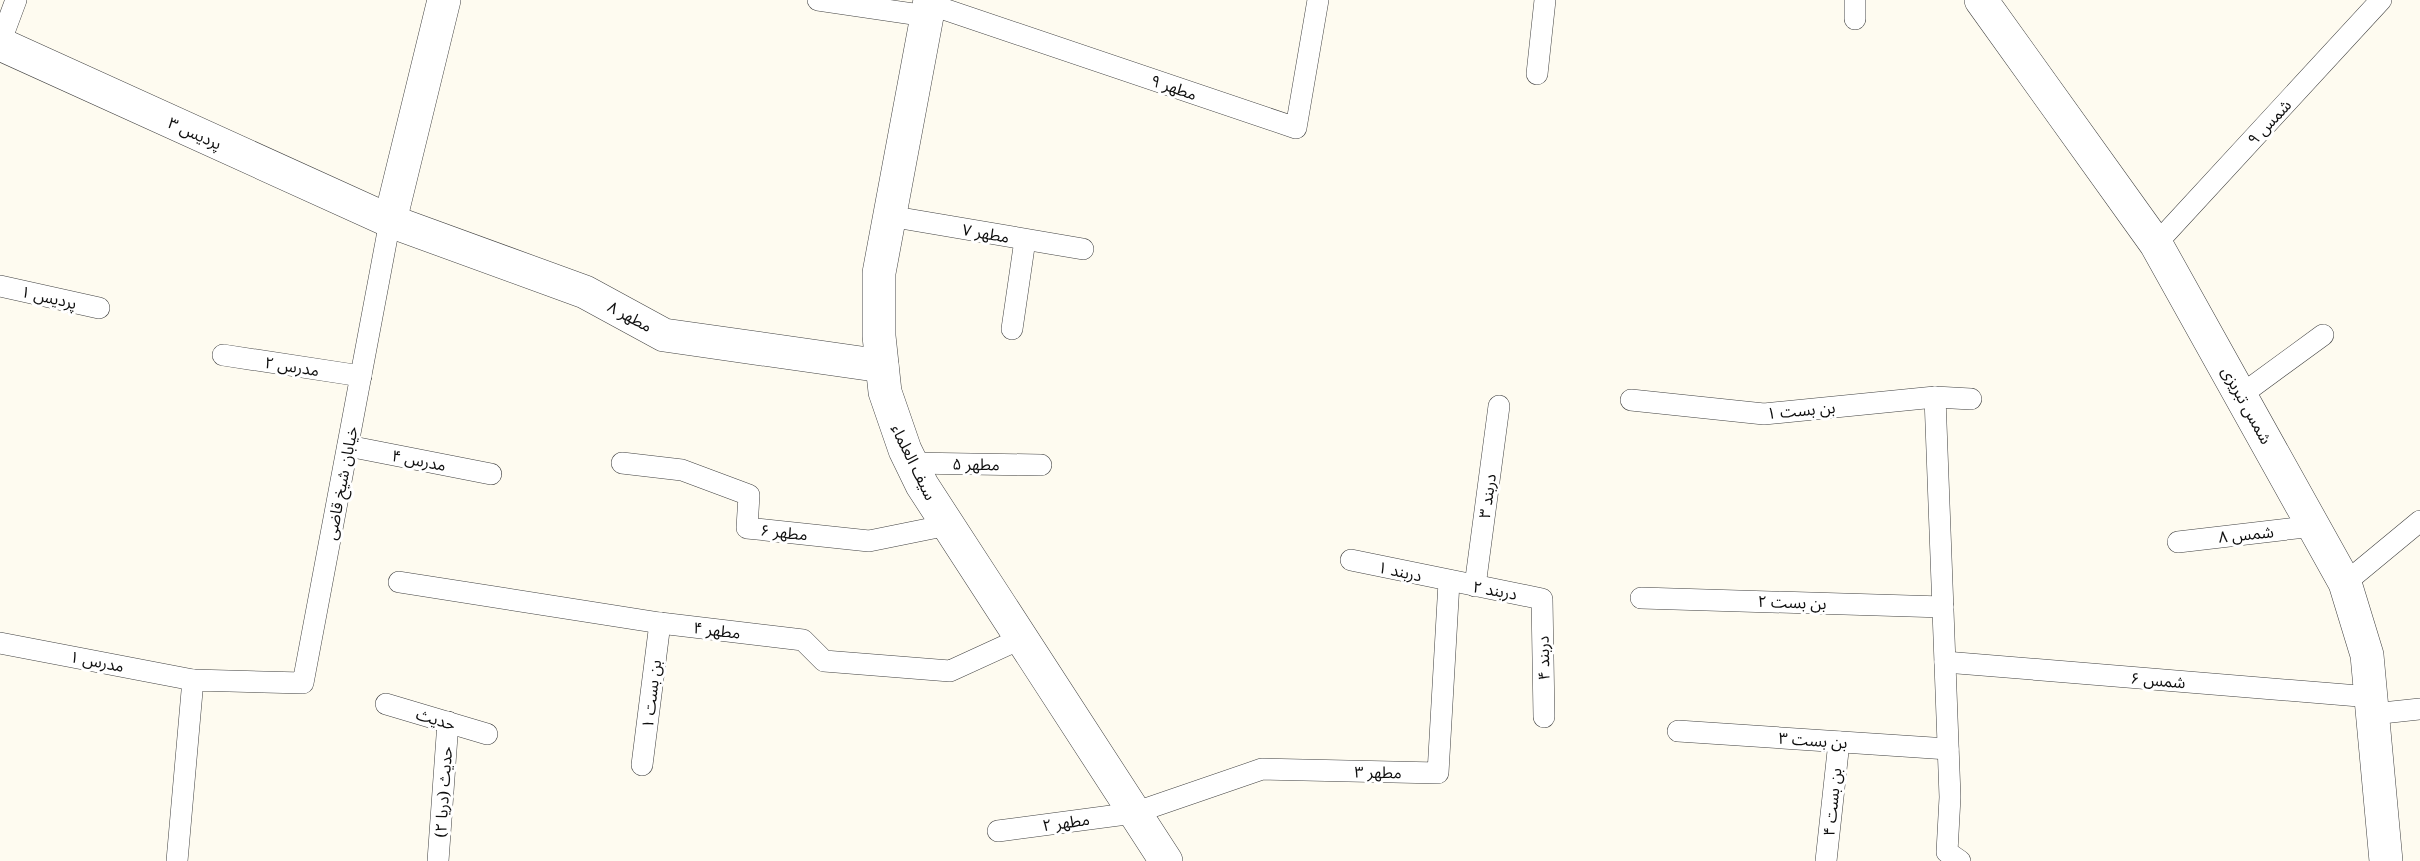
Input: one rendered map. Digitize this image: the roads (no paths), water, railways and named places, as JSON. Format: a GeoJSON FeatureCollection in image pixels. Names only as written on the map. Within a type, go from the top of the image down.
{"type":"FeatureCollection","features":[{"type":"Feature","properties":{"kind":"street","name":"خیابان شیخ قاضی"},"geometry":{"type":"LineString","coordinates":[[390,221],[444,0]]}},
{"type":"Feature","properties":{"kind":"street","name":"شمس تبریزی"},"geometry":{"type":"LineString","coordinates":[[1981,0],[2156,244],[2345,583],[2367,655],[2386,861]]}},
{"type":"Feature","properties":{"kind":"street","name":"سیف العلماء"},"geometry":{"type":"LineString","coordinates":[[928,7],[879,273],[882,366],[893,419],[910,463],[948,525],[1166,861]]}},
{"type":"Feature","properties":{"kind":"street","name":"پردیس ۳"},"geometry":{"type":"LineString","coordinates":[[0,44],[390,221]]}},
{"type":"Feature","properties":{"kind":"street","name":"مطهر ۸"},"geometry":{"type":"LineString","coordinates":[[390,221],[585,292],[664,335],[882,366]]}},
{"type":"Feature","properties":{"kind":"lane"},"geometry":{"type":"LineString","coordinates":[[0,44],[16,0]]}},
{"type":"Feature","properties":{"kind":"lane"},"geometry":{"type":"LineString","coordinates":[[818,0],[928,7]]}},
{"type":"Feature","properties":{"kind":"lane","name":"مطهر ۹"},"geometry":{"type":"LineString","coordinates":[[928,7],[1296,128],[1318,0]]}},
{"type":"Feature","properties":{"kind":"lane"},"geometry":{"type":"LineString","coordinates":[[1537,74],[1545,0]]}},
{"type":"Feature","properties":{"kind":"lane","name":"شمس ۹"},"geometry":{"type":"LineString","coordinates":[[2156,244],[2381,0]]}},
{"type":"Feature","properties":{"kind":"lane","name":"مطهر ۷"},"geometry":{"type":"LineString","coordinates":[[890,216],[1083,249]]}},
{"type":"Feature","properties":{"kind":"lane","name":"خیابان شیخ قاضی"},"geometry":{"type":"LineString","coordinates":[[193,680],[303,683],[390,221]]}},
{"type":"Feature","properties":{"kind":"lane"},"geometry":{"type":"LineString","coordinates":[[1012,328],[1025,240]]}},
{"type":"Feature","properties":{"kind":"lane","name":"پردیس ۱"},"geometry":{"type":"LineString","coordinates":[[0,286],[99,308]]}},
{"type":"Feature","properties":{"kind":"lane"},"geometry":{"type":"LineString","coordinates":[[2241,395],[2323,335]]}},
{"type":"Feature","properties":{"kind":"lane","name":"مدرس ۲"},"geometry":{"type":"LineString","coordinates":[[223,356],[361,376]]}},
{"type":"Feature","properties":{"kind":"lane"},"geometry":{"type":"LineString","coordinates":[[1935,397],[1950,797],[1947,852],[1960,861]]}},
{"type":"Feature","properties":{"kind":"lane","name":"بن بست ۱"},"geometry":{"type":"LineString","coordinates":[[1631,400],[1764,414],[1935,397],[1971,399]]}},
{"type":"Feature","properties":{"kind":"lane","name":"دربند ۳"},"geometry":{"type":"LineString","coordinates":[[1475,586],[1499,406]]}},
{"type":"Feature","properties":{"kind":"lane","name":"مدرس ۴"},"geometry":{"type":"LineString","coordinates":[[348,446],[491,474]]}},
{"type":"Feature","properties":{"kind":"lane","name":"مطهر ۶"},"geometry":{"type":"LineString","coordinates":[[622,463],[682,470],[748,495],[747,528],[869,540],[948,525]]}},
{"type":"Feature","properties":{"kind":"lane","name":"مطهر ۵"},"geometry":{"type":"LineString","coordinates":[[910,463],[1041,465]]}},
{"type":"Feature","properties":{"kind":"lane"},"geometry":{"type":"LineString","coordinates":[[2345,583],[2420,520]]}},
{"type":"Feature","properties":{"kind":"lane","name":"شمس ۸"},"geometry":{"type":"LineString","coordinates":[[2178,542],[2314,526]]}},
{"type":"Feature","properties":{"kind":"lane","name":"دربند ۱"},"geometry":{"type":"LineString","coordinates":[[1351,560],[1449,582]]}},
{"type":"Feature","properties":{"kind":"lane","name":"مطهر ۴"},"geometry":{"type":"LineString","coordinates":[[399,582],[660,623],[803,640],[824,661],[950,671],[1022,638]]}},
{"type":"Feature","properties":{"kind":"lane","name":"دربند ۲"},"geometry":{"type":"LineString","coordinates":[[1449,582],[1542,599]]}},
{"type":"Feature","properties":{"kind":"lane","name":"مطهر ۳"},"geometry":{"type":"LineString","coordinates":[[1134,813],[1262,769],[1438,773],[1449,582]]}},
{"type":"Feature","properties":{"kind":"lane","name":"بن بست ۲"},"geometry":{"type":"LineString","coordinates":[[1641,598],[1943,607]]}},
{"type":"Feature","properties":{"kind":"lane","name":"دربند ۴"},"geometry":{"type":"LineString","coordinates":[[1542,599],[1544,717]]}},
{"type":"Feature","properties":{"kind":"lane","name":"بن بست ۱"},"geometry":{"type":"LineString","coordinates":[[642,765],[660,623]]}},
{"type":"Feature","properties":{"kind":"lane","name":"مدرس ۱"},"geometry":{"type":"LineString","coordinates":[[0,643],[193,680]]}},
{"type":"Feature","properties":{"kind":"lane","name":"شمس ۶"},"geometry":{"type":"LineString","coordinates":[[1945,662],[2420,709]]}},
{"type":"Feature","properties":{"kind":"lane"},"geometry":{"type":"LineString","coordinates":[[177,861],[193,680]]}},
{"type":"Feature","properties":{"kind":"lane","name":"حدیث"},"geometry":{"type":"LineString","coordinates":[[386,704],[487,734]]}},
{"type":"Feature","properties":{"kind":"lane","name":"حدیث (دریا ۲)"},"geometry":{"type":"LineString","coordinates":[[438,861],[448,723]]}},
{"type":"Feature","properties":{"kind":"lane","name":"بن بست ۳"},"geometry":{"type":"LineString","coordinates":[[1678,731],[1948,749]]}},
{"type":"Feature","properties":{"kind":"lane","name":"بن بست ۴"},"geometry":{"type":"LineString","coordinates":[[1826,861],[1839,742]]}},
{"type":"Feature","properties":{"kind":"lane","name":"مطهر ۲"},"geometry":{"type":"LineString","coordinates":[[998,831],[1134,813]]}}]}
